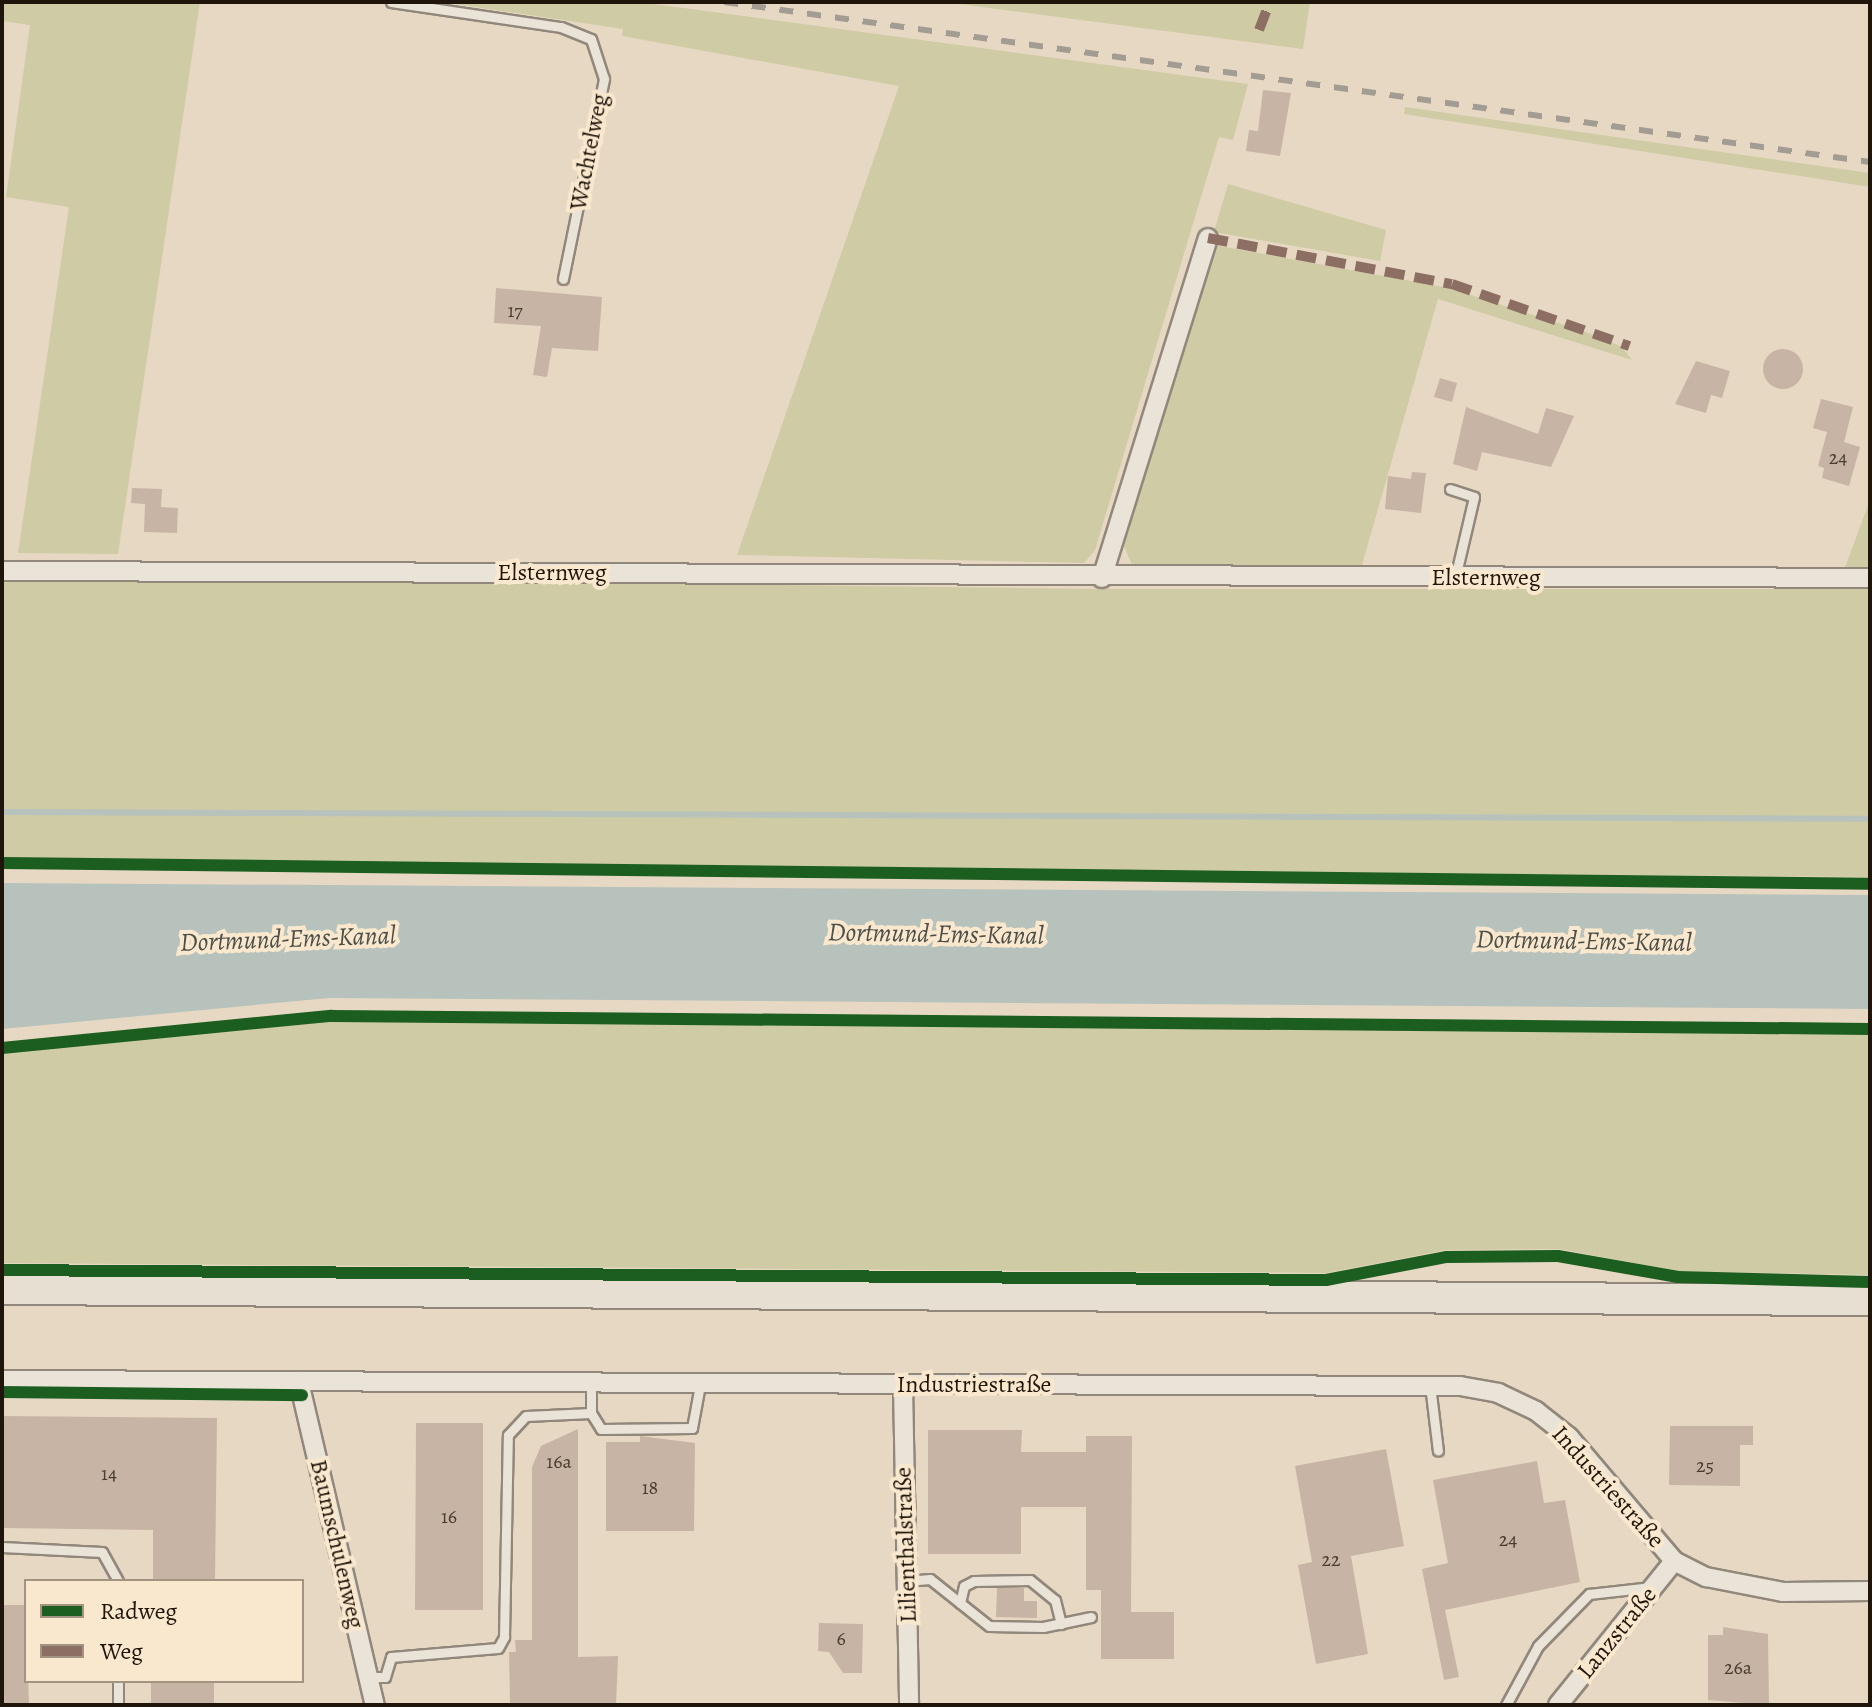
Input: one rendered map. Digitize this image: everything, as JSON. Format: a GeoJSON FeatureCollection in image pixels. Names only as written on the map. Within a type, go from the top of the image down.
{"type":"FeatureCollection","features":[{"type":"Feature","properties":{"kind":"main road"},"geometry":{"type":"LineString","coordinates":[[2,1289],[1870,1300]]}},
{"type":"Feature","properties":{"kind":"street"},"geometry":{"type":"LineString","coordinates":[[1102,578],[1208,238]]}},
{"type":"Feature","properties":{"kind":"street","name":"Elsternweg"},"geometry":{"type":"LineString","coordinates":[[2,571],[1102,578],[1870,578]]}},
{"type":"Feature","properties":{"kind":"street","name":"Industriestraße"},"geometry":{"type":"LineString","coordinates":[[2,1380],[903,1386],[1430,1385],[1498,1393],[1536,1411],[1569,1437],[1674,1561],[1741,1585],[1870,1591]]}},
{"type":"Feature","properties":{"kind":"street","name":"Baumschulenweg"},"geometry":{"type":"LineString","coordinates":[[299,1382],[375,1705]]}},
{"type":"Feature","properties":{"kind":"street","name":"Lilienthalstraße"},"geometry":{"type":"LineString","coordinates":[[903,1386],[909,1705]]}},
{"type":"Feature","properties":{"kind":"street","name":"Lanzstraße"},"geometry":{"type":"LineString","coordinates":[[1558,1705],[1674,1561]]}},
{"type":"Feature","properties":{"kind":"lane","name":"Wachtelweg"},"geometry":{"type":"LineString","coordinates":[[391,2],[561,27],[591,39],[604,79],[563,279]]}},
{"type":"Feature","properties":{"kind":"lane"},"geometry":{"type":"LineString","coordinates":[[1450,489],[1474,497],[1455,578]]}},
{"type":"Feature","properties":{"kind":"lane"},"geometry":{"type":"LineString","coordinates":[[591,1384],[591,1413],[601,1429],[692,1428],[700,1385]]}},
{"type":"Feature","properties":{"kind":"lane"},"geometry":{"type":"LineString","coordinates":[[1430,1385],[1438,1451]]}},
{"type":"Feature","properties":{"kind":"lane"},"geometry":{"type":"LineString","coordinates":[[368,1677],[385,1677],[391,1657],[498,1648],[504,1637],[508,1435],[526,1416],[591,1413]]}},
{"type":"Feature","properties":{"kind":"lane"},"geometry":{"type":"LineString","coordinates":[[2,1547],[102,1552],[117,1579]]}},
{"type":"Feature","properties":{"kind":"lane"},"geometry":{"type":"LineString","coordinates":[[906,1581],[930,1579],[989,1626],[1061,1624],[1091,1617]]}},
{"type":"Feature","properties":{"kind":"lane"},"geometry":{"type":"LineString","coordinates":[[960,1603],[964,1586],[974,1581],[1030,1580],[1055,1600],[1061,1624]]}},
{"type":"Feature","properties":{"kind":"lane"},"geometry":{"type":"LineString","coordinates":[[1506,1705],[1538,1646],[1589,1594],[1655,1587]]}},
{"type":"Feature","properties":{"kind":"lane"},"geometry":{"type":"LineString","coordinates":[[118,1683],[118,1705]]}},
{"type":"Feature","properties":{"kind":"shaded area"},"geometry":{"type":"Polygon","coordinates":[[[2,2],[200,2],[118,554],[18,553],[69,207],[6,197],[30,25],[2,21],[2,2]]]}},
{"type":"Feature","properties":{"kind":"shaded area"},"geometry":{"type":"Polygon","coordinates":[[[442,2],[639,2],[1248,84],[1233,140],[1219,137],[1095,550],[1084,563],[737,555],[899,86],[622,36],[623,29],[442,2]]]}},
{"type":"Feature","properties":{"kind":"shaded area"},"geometry":{"type":"Polygon","coordinates":[[[944,2],[1310,2],[1303,49],[944,2]]]}},
{"type":"Feature","properties":{"kind":"shaded area"},"geometry":{"type":"Polygon","coordinates":[[[1405,107],[1870,173],[1870,187],[1404,114],[1405,107]]]}},
{"type":"Feature","properties":{"kind":"shaded area"},"geometry":{"type":"Polygon","coordinates":[[[1228,184],[1386,230],[1380,261],[1214,232],[1228,184]]]}},
{"type":"Feature","properties":{"kind":"shaded area"},"geometry":{"type":"Polygon","coordinates":[[[1214,245],[1449,288],[1589,333],[1622,347],[1632,360],[1438,299],[1362,565],[1133,567],[1124,546],[1214,245]]]}},
{"type":"Feature","properties":{"kind":"shaded area"},"geometry":{"type":"Polygon","coordinates":[[[1870,500],[1870,877],[2,861],[2,575],[1102,589],[1837,589],[1870,500]]]}},
{"type":"Feature","properties":{"kind":"shaded area"},"geometry":{"type":"Polygon","coordinates":[[[331,1021],[1870,1034],[1870,1275],[1678,1271],[1559,1249],[1446,1250],[1326,1273],[2,1263],[2,1052],[331,1021]]]}},
{"type":"Feature","properties":{"kind":"water","name":"Dortmund-Ems-Kanal"},"geometry":{"type":"Polygon","coordinates":[[[2,883],[1870,895],[1870,1009],[329,998],[2,1029],[2,883]]]}},
{"type":"Feature","properties":{"kind":"building"},"geometry":{"type":"Polygon","coordinates":[[[1263,90],[1291,93],[1280,156],[1246,151],[1249,130],[1258,131],[1263,90]]]}},
{"type":"Feature","properties":{"kind":"building"},"geometry":{"type":"Polygon","coordinates":[[[496,288],[602,297],[598,351],[552,348],[547,377],[533,375],[541,326],[494,323],[496,288]]]}},
{"type":"Feature","properties":{"kind":"building"},"geometry":{"type":"Polygon","coordinates":[[[1783,349],[1797,355],[1803,369],[1797,383],[1783,389],[1769,383],[1763,369],[1769,355],[1783,349]]]}},
{"type":"Feature","properties":{"kind":"building"},"geometry":{"type":"Polygon","coordinates":[[[1696,361],[1730,371],[1722,398],[1711,395],[1706,413],[1675,404],[1696,361]]]}},
{"type":"Feature","properties":{"kind":"building"},"geometry":{"type":"Polygon","coordinates":[[[1440,378],[1457,383],[1452,402],[1434,397],[1440,378]]]}},
{"type":"Feature","properties":{"kind":"building"},"geometry":{"type":"Polygon","coordinates":[[[1821,399],[1853,407],[1844,442],[1860,447],[1849,486],[1822,478],[1824,468],[1818,466],[1827,432],[1813,428],[1821,399]]]}},
{"type":"Feature","properties":{"kind":"building"},"geometry":{"type":"Polygon","coordinates":[[[1466,407],[1538,434],[1546,408],[1574,416],[1551,467],[1482,452],[1477,471],[1453,464],[1466,407]]]}},
{"type":"Feature","properties":{"kind":"building"},"geometry":{"type":"Polygon","coordinates":[[[1412,472],[1426,473],[1421,513],[1385,509],[1388,476],[1411,479],[1412,472]]]}},
{"type":"Feature","properties":{"kind":"building"},"geometry":{"type":"Polygon","coordinates":[[[132,488],[162,489],[161,507],[178,508],[177,533],[144,532],[145,504],[131,503],[132,488]]]}},
{"type":"Feature","properties":{"kind":"building"},"geometry":{"type":"Polygon","coordinates":[[[2,1416],[217,1418],[215,1579],[153,1579],[153,1530],[2,1528],[2,1416]]]}},
{"type":"Feature","properties":{"kind":"building"},"geometry":{"type":"Polygon","coordinates":[[[416,1423],[483,1423],[483,1610],[415,1610],[416,1423]]]}},
{"type":"Feature","properties":{"kind":"building"},"geometry":{"type":"Polygon","coordinates":[[[1670,1426],[1753,1426],[1753,1445],[1740,1445],[1740,1486],[1669,1485],[1670,1426]]]}},
{"type":"Feature","properties":{"kind":"building"},"geometry":{"type":"Polygon","coordinates":[[[578,1429],[578,1657],[618,1656],[616,1705],[510,1705],[509,1652],[516,1652],[515,1640],[532,1640],[532,1467],[541,1446],[578,1429]]]}},
{"type":"Feature","properties":{"kind":"building"},"geometry":{"type":"Polygon","coordinates":[[[928,1430],[1022,1430],[1021,1452],[1086,1452],[1086,1436],[1132,1436],[1131,1612],[1174,1612],[1174,1659],[1101,1659],[1101,1590],[1086,1590],[1086,1507],[1021,1507],[1021,1554],[928,1554],[928,1430]]]}},
{"type":"Feature","properties":{"kind":"building"},"geometry":{"type":"Polygon","coordinates":[[[640,1436],[695,1443],[694,1531],[606,1531],[606,1442],[640,1442],[640,1436]]]}},
{"type":"Feature","properties":{"kind":"building"},"geometry":{"type":"Polygon","coordinates":[[[1386,1449],[1404,1546],[1351,1556],[1368,1654],[1316,1664],[1298,1565],[1312,1562],[1295,1466],[1386,1449]]]}},
{"type":"Feature","properties":{"kind":"building"},"geometry":{"type":"Polygon","coordinates":[[[1537,1461],[1544,1503],[1565,1500],[1580,1582],[1445,1610],[1459,1677],[1444,1680],[1422,1569],[1448,1563],[1433,1480],[1537,1461]]]}},
{"type":"Feature","properties":{"kind":"building"},"geometry":{"type":"Polygon","coordinates":[[[997,1588],[1024,1588],[1024,1601],[1037,1601],[1037,1618],[996,1617],[997,1588]]]}},
{"type":"Feature","properties":{"kind":"building"},"geometry":{"type":"Polygon","coordinates":[[[2,1605],[24,1605],[24,1683],[28,1683],[29,1705],[2,1705],[2,1605]]]}},
{"type":"Feature","properties":{"kind":"building"},"geometry":{"type":"Polygon","coordinates":[[[819,1623],[863,1624],[862,1673],[843,1673],[829,1652],[818,1651],[819,1623]]]}},
{"type":"Feature","properties":{"kind":"building"},"geometry":{"type":"Polygon","coordinates":[[[1723,1627],[1768,1634],[1769,1705],[1708,1700],[1708,1635],[1723,1635],[1723,1627]]]}},
{"type":"Feature","properties":{"kind":"building"},"geometry":{"type":"Polygon","coordinates":[[[151,1683],[214,1683],[214,1705],[151,1705],[151,1683]]]}},
{"type":"Feature","properties":{"kind":"waterway"},"geometry":{"type":"LineString","coordinates":[[2,812],[1870,819]]}},
{"type":"Feature","properties":{"kind":"railway"},"geometry":{"type":"LineString","coordinates":[[724,2],[1870,162]]}},
{"type":"Feature","properties":{"kind":"marked path"},"geometry":{"type":"LineString","coordinates":[[1259,30],[1270,2]]}},
{"type":"Feature","properties":{"kind":"marked path"},"geometry":{"type":"LineString","coordinates":[[1208,238],[1452,284],[1629,346]]}},
{"type":"Feature","properties":{"kind":"cycle path"},"geometry":{"type":"LineString","coordinates":[[2,863],[1870,884]]}},
{"type":"Feature","properties":{"kind":"cycle path"},"geometry":{"type":"LineString","coordinates":[[2,1048],[331,1016],[1870,1029]]}},
{"type":"Feature","properties":{"kind":"cycle path"},"geometry":{"type":"LineString","coordinates":[[2,1270],[1326,1280],[1447,1257],[1558,1256],[1678,1277],[1870,1282]]}},
{"type":"Feature","properties":{"kind":"cycle path"},"geometry":{"type":"LineString","coordinates":[[2,1392],[302,1395]]}}]}
